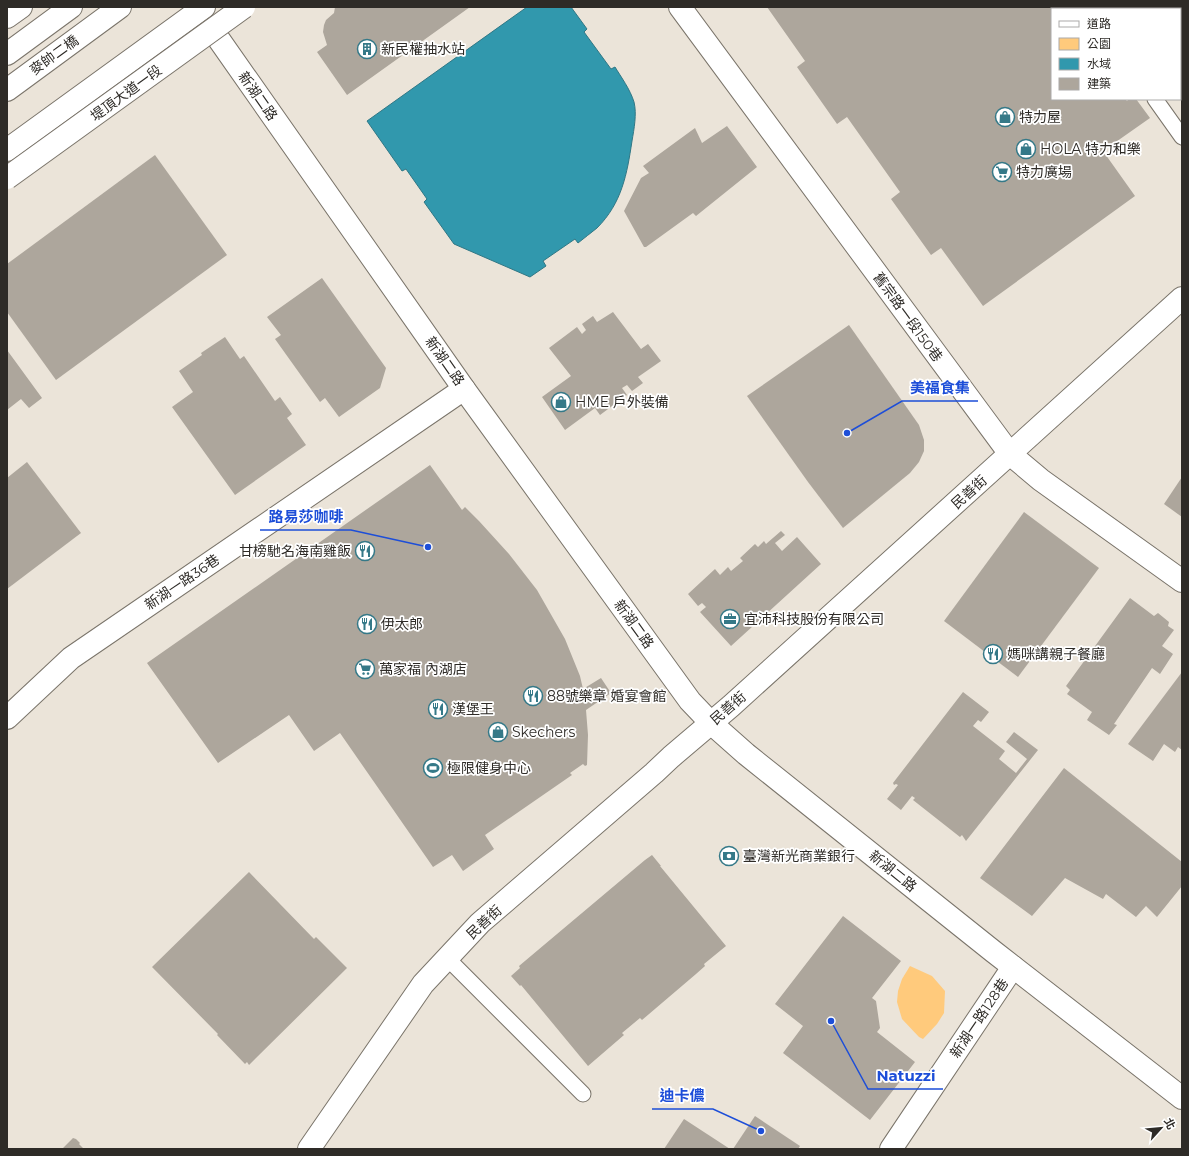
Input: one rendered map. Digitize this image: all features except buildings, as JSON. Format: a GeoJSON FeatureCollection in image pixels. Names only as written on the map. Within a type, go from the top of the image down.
{"type":"FeatureCollection","features":[{"type":"Feature","properties":{"kind":"main road"},"geometry":{"type":"LineString","coordinates":[[7,17],[21,7]]}},
{"type":"Feature","properties":{"kind":"main road","name":"麥帥二橋"},"geometry":{"type":"LineString","coordinates":[[7,54],[70,7]]}},
{"type":"Feature","properties":{"kind":"main road","name":"麥帥二橋"},"geometry":{"type":"LineString","coordinates":[[7,90],[120,7]]}},
{"type":"Feature","properties":{"kind":"main road"},"geometry":{"type":"LineString","coordinates":[[7,135],[188,7]]}},
{"type":"Feature","properties":{"kind":"main road"},"geometry":{"type":"LineString","coordinates":[[7,150],[204,7]]}},
{"type":"Feature","properties":{"kind":"main road"},"geometry":{"type":"LineString","coordinates":[[7,178],[244,7]]}},
{"type":"Feature","properties":{"kind":"main road","name":"堤頂大道一段"},"geometry":{"type":"LineString","coordinates":[[7,178],[213,31],[244,7]]}},
{"type":"Feature","properties":{"kind":"main road","name":"舊宗路一段150巷"},"geometry":{"type":"LineString","coordinates":[[680,7],[1010,454],[1041,480],[1182,581]]}},
{"type":"Feature","properties":{"kind":"main road","name":"新湖二路"},"geometry":{"type":"LineString","coordinates":[[213,31],[464,389],[690,701],[711,723],[746,754],[1013,967],[1182,1098]]}},
{"type":"Feature","properties":{"kind":"main road","name":"民善街"},"geometry":{"type":"LineString","coordinates":[[309,1149],[423,984],[480,923],[711,723],[1182,298]]}},
{"type":"Feature","properties":{"kind":"main road","name":"新湖一路36巷"},"geometry":{"type":"LineString","coordinates":[[7,718],[71,658],[464,389]]}},
{"type":"Feature","properties":{"kind":"main road","name":"新湖一路128巷"},"geometry":{"type":"LineString","coordinates":[[890,1149],[1013,967]]}},
{"type":"Feature","properties":{"kind":"lane"},"geometry":{"type":"LineString","coordinates":[[1156,100],[1182,137]]}},
{"type":"Feature","properties":{"kind":"lane"},"geometry":{"type":"LineString","coordinates":[[447,958],[584,1094]]}},
{"type":"Feature","properties":{"kind":"green space"},"geometry":{"type":"Polygon","coordinates":[[[910,966],[932,976],[945,991],[944,1013],[937,1024],[923,1039],[919,1037],[902,1019],[897,1002],[898,991],[902,979],[910,966]]]}},
{"type":"Feature","properties":{"kind":"water"},"geometry":{"type":"Polygon","coordinates":[[[527,7],[571,7],[587,29],[584,32],[611,69],[615,67],[623,79],[634,102],[635,111],[634,132],[628,165],[622,188],[612,208],[597,228],[578,243],[575,239],[543,261],[546,266],[530,277],[454,244],[424,202],[427,199],[406,169],[402,171],[367,121],[527,7]]]}},
{"type":"Feature","properties":{"kind":"place","name":"新民權抽水站"},"geometry":{"type":"Point","coordinates":[367,49]}},
{"type":"Feature","properties":{"kind":"place","name":"特力屋"},"geometry":{"type":"Point","coordinates":[1005,117]}},
{"type":"Feature","properties":{"kind":"place","name":"HOLA 特力和樂"},"geometry":{"type":"Point","coordinates":[1026,149]}},
{"type":"Feature","properties":{"kind":"place","name":"特力廣場"},"geometry":{"type":"Point","coordinates":[1002,172]}},
{"type":"Feature","properties":{"kind":"place","name":"HME 戶外裝備"},"geometry":{"type":"Point","coordinates":[561,402]}},
{"type":"Feature","properties":{"kind":"place","name":"美福食集"},"geometry":{"type":"Point","coordinates":[847,433]}},
{"type":"Feature","properties":{"kind":"place","name":"路易莎咖啡"},"geometry":{"type":"Point","coordinates":[428,547]}},
{"type":"Feature","properties":{"kind":"place","name":"甘榜馳名海南雞飯"},"geometry":{"type":"Point","coordinates":[365,551]}},
{"type":"Feature","properties":{"kind":"place","name":"宜沛科技股份有限公司"},"geometry":{"type":"Point","coordinates":[730,619]}},
{"type":"Feature","properties":{"kind":"place","name":"伊太郎"},"geometry":{"type":"Point","coordinates":[367,624]}},
{"type":"Feature","properties":{"kind":"place","name":"媽咪講親子餐廳"},"geometry":{"type":"Point","coordinates":[993,654]}},
{"type":"Feature","properties":{"kind":"place","name":"萬家福 內湖店"},"geometry":{"type":"Point","coordinates":[365,669]}},
{"type":"Feature","properties":{"kind":"place","name":"88號樂章 婚宴會館"},"geometry":{"type":"Point","coordinates":[533,696]}},
{"type":"Feature","properties":{"kind":"place","name":"漢堡王"},"geometry":{"type":"Point","coordinates":[438,709]}},
{"type":"Feature","properties":{"kind":"place","name":"Skechers"},"geometry":{"type":"Point","coordinates":[498,732]}},
{"type":"Feature","properties":{"kind":"place","name":"極限健身中心"},"geometry":{"type":"Point","coordinates":[433,768]}},
{"type":"Feature","properties":{"kind":"place","name":"臺灣新光商業銀行"},"geometry":{"type":"Point","coordinates":[729,856]}},
{"type":"Feature","properties":{"kind":"place","name":"Natuzzi"},"geometry":{"type":"Point","coordinates":[831,1021]}},
{"type":"Feature","properties":{"kind":"place","name":"迪卡儂"},"geometry":{"type":"Point","coordinates":[761,1131]}}]}
